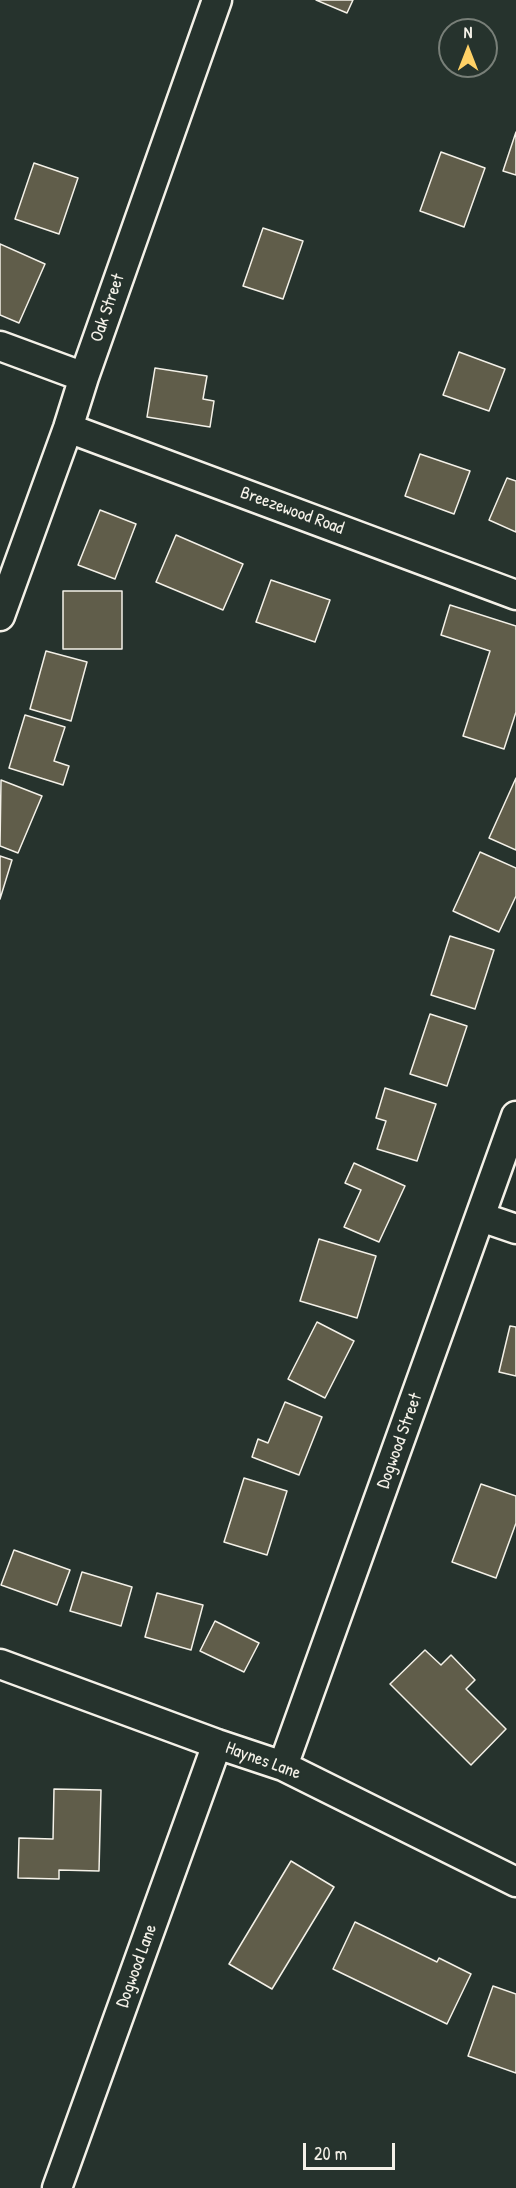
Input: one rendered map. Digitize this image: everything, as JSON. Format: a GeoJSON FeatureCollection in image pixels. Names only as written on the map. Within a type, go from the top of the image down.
{"type":"FeatureCollection","features":[{"type":"Feature","properties":{"kind":"street","name":"Oak Street"},"geometry":{"type":"LineString","coordinates":[[0,616],[217,0]]}},
{"type":"Feature","properties":{"kind":"street"},"geometry":{"type":"LineString","coordinates":[[0,346],[84,377]]}},
{"type":"Feature","properties":{"kind":"street","name":"Breezewood Road"},"geometry":{"type":"LineString","coordinates":[[68,428],[516,595]]}},
{"type":"Feature","properties":{"kind":"street","name":"Dogwood Street"},"geometry":{"type":"LineString","coordinates":[[283,1766],[516,1116]]}},
{"type":"Feature","properties":{"kind":"street"},"geometry":{"type":"LineString","coordinates":[[481,1217],[516,1229]]}},
{"type":"Feature","properties":{"kind":"street","name":"Haynes Lane"},"geometry":{"type":"LineString","coordinates":[[0,1664],[283,1766],[516,1882]]}},
{"type":"Feature","properties":{"kind":"street","name":"Dogwood Lane"},"geometry":{"type":"LineString","coordinates":[[57,2188],[217,1744]]}},
{"type":"Feature","properties":{"kind":"building"},"geometry":{"type":"Polygon","coordinates":[[[316,0],[353,0],[347,13],[316,0]]]}},
{"type":"Feature","properties":{"kind":"building"},"geometry":{"type":"Polygon","coordinates":[[[516,132],[516,175],[503,171],[516,132]]]}},
{"type":"Feature","properties":{"kind":"building"},"geometry":{"type":"Polygon","coordinates":[[[441,152],[485,168],[464,227],[420,211],[441,152]]]}},
{"type":"Feature","properties":{"kind":"building"},"geometry":{"type":"Polygon","coordinates":[[[34,163],[78,178],[59,234],[15,219],[34,163]]]}},
{"type":"Feature","properties":{"kind":"building"},"geometry":{"type":"Polygon","coordinates":[[[263,228],[303,241],[283,299],[243,286],[263,228]]]}},
{"type":"Feature","properties":{"kind":"building"},"geometry":{"type":"Polygon","coordinates":[[[0,244],[45,264],[19,323],[0,315],[0,244]]]}},
{"type":"Feature","properties":{"kind":"building"},"geometry":{"type":"Polygon","coordinates":[[[459,352],[505,369],[489,411],[443,395],[459,352]]]}},
{"type":"Feature","properties":{"kind":"building"},"geometry":{"type":"Polygon","coordinates":[[[155,368],[207,376],[203,399],[214,401],[210,427],[147,417],[155,368]]]}},
{"type":"Feature","properties":{"kind":"building"},"geometry":{"type":"Polygon","coordinates":[[[420,454],[470,471],[454,514],[405,496],[420,454]]]}},
{"type":"Feature","properties":{"kind":"building"},"geometry":{"type":"Polygon","coordinates":[[[507,478],[516,481],[516,532],[489,520],[507,478]]]}},
{"type":"Feature","properties":{"kind":"building"},"geometry":{"type":"Polygon","coordinates":[[[100,510],[136,524],[115,579],[78,565],[100,510]]]}},
{"type":"Feature","properties":{"kind":"building"},"geometry":{"type":"Polygon","coordinates":[[[176,535],[243,564],[223,610],[156,582],[176,535]]]}},
{"type":"Feature","properties":{"kind":"building"},"geometry":{"type":"Polygon","coordinates":[[[271,580],[330,600],[315,642],[256,622],[271,580]]]}},
{"type":"Feature","properties":{"kind":"building"},"geometry":{"type":"Polygon","coordinates":[[[63,591],[122,591],[122,649],[63,649],[63,591]]]}},
{"type":"Feature","properties":{"kind":"building"},"geometry":{"type":"Polygon","coordinates":[[[450,605],[516,626],[516,712],[504,749],[463,736],[490,651],[441,635],[450,605]]]}},
{"type":"Feature","properties":{"kind":"building"},"geometry":{"type":"Polygon","coordinates":[[[46,651],[87,662],[71,721],[30,709],[46,651]]]}},
{"type":"Feature","properties":{"kind":"building"},"geometry":{"type":"Polygon","coordinates":[[[25,715],[65,727],[54,761],[69,766],[63,785],[9,768],[25,715]]]}},
{"type":"Feature","properties":{"kind":"building"},"geometry":{"type":"Polygon","coordinates":[[[516,778],[516,850],[489,838],[516,778]]]}},
{"type":"Feature","properties":{"kind":"building"},"geometry":{"type":"Polygon","coordinates":[[[1,780],[42,796],[18,853],[0,846],[1,780]]]}},
{"type":"Feature","properties":{"kind":"building"},"geometry":{"type":"Polygon","coordinates":[[[480,852],[516,868],[516,896],[499,932],[453,911],[480,852]]]}},
{"type":"Feature","properties":{"kind":"building"},"geometry":{"type":"Polygon","coordinates":[[[0,856],[12,860],[0,899],[0,856]]]}},
{"type":"Feature","properties":{"kind":"building"},"geometry":{"type":"Polygon","coordinates":[[[450,936],[494,950],[475,1009],[431,995],[450,936]]]}},
{"type":"Feature","properties":{"kind":"building"},"geometry":{"type":"Polygon","coordinates":[[[430,1014],[467,1026],[447,1086],[410,1074],[430,1014]]]}},
{"type":"Feature","properties":{"kind":"building"},"geometry":{"type":"Polygon","coordinates":[[[385,1088],[436,1104],[417,1161],[377,1149],[386,1121],[376,1118],[385,1088]]]}},
{"type":"Feature","properties":{"kind":"building"},"geometry":{"type":"Polygon","coordinates":[[[354,1163],[405,1186],[379,1242],[344,1227],[361,1190],[345,1183],[354,1163]]]}},
{"type":"Feature","properties":{"kind":"building"},"geometry":{"type":"Polygon","coordinates":[[[319,1239],[376,1256],[357,1318],[300,1301],[319,1239]]]}},
{"type":"Feature","properties":{"kind":"building"},"geometry":{"type":"Polygon","coordinates":[[[317,1322],[354,1341],[325,1398],[288,1379],[317,1322]]]}},
{"type":"Feature","properties":{"kind":"building"},"geometry":{"type":"Polygon","coordinates":[[[510,1326],[516,1327],[516,1376],[499,1372],[510,1326]]]}},
{"type":"Feature","properties":{"kind":"building"},"geometry":{"type":"Polygon","coordinates":[[[285,1402],[322,1417],[299,1475],[252,1457],[258,1439],[268,1443],[285,1402]]]}},
{"type":"Feature","properties":{"kind":"building"},"geometry":{"type":"Polygon","coordinates":[[[244,1478],[287,1491],[267,1555],[224,1542],[244,1478]]]}},
{"type":"Feature","properties":{"kind":"building"},"geometry":{"type":"Polygon","coordinates":[[[481,1484],[516,1496],[516,1523],[496,1578],[452,1562],[481,1484]]]}},
{"type":"Feature","properties":{"kind":"building"},"geometry":{"type":"Polygon","coordinates":[[[14,1550],[70,1570],[57,1605],[1,1585],[14,1550]]]}},
{"type":"Feature","properties":{"kind":"building"},"geometry":{"type":"Polygon","coordinates":[[[82,1572],[132,1587],[121,1626],[70,1611],[82,1572]]]}},
{"type":"Feature","properties":{"kind":"building"},"geometry":{"type":"Polygon","coordinates":[[[157,1593],[203,1605],[191,1650],[145,1637],[157,1593]]]}},
{"type":"Feature","properties":{"kind":"building"},"geometry":{"type":"Polygon","coordinates":[[[215,1621],[259,1643],[244,1672],[200,1651],[215,1621]]]}},
{"type":"Feature","properties":{"kind":"building"},"geometry":{"type":"Polygon","coordinates":[[[425,1650],[441,1665],[451,1655],[475,1680],[466,1689],[506,1729],[471,1765],[390,1684],[425,1650]]]}},
{"type":"Feature","properties":{"kind":"building"},"geometry":{"type":"Polygon","coordinates":[[[54,1789],[101,1790],[99,1871],[59,1870],[59,1879],[18,1878],[19,1838],[53,1839],[54,1789]]]}},
{"type":"Feature","properties":{"kind":"building"},"geometry":{"type":"Polygon","coordinates":[[[291,1861],[334,1887],[272,1989],[229,1964],[291,1861]]]}},
{"type":"Feature","properties":{"kind":"building"},"geometry":{"type":"Polygon","coordinates":[[[355,1922],[437,1962],[439,1958],[471,1974],[447,2024],[333,1969],[355,1922]]]}},
{"type":"Feature","properties":{"kind":"building"},"geometry":{"type":"Polygon","coordinates":[[[493,1986],[516,1994],[516,2073],[468,2056],[493,1986]]]}}]}
